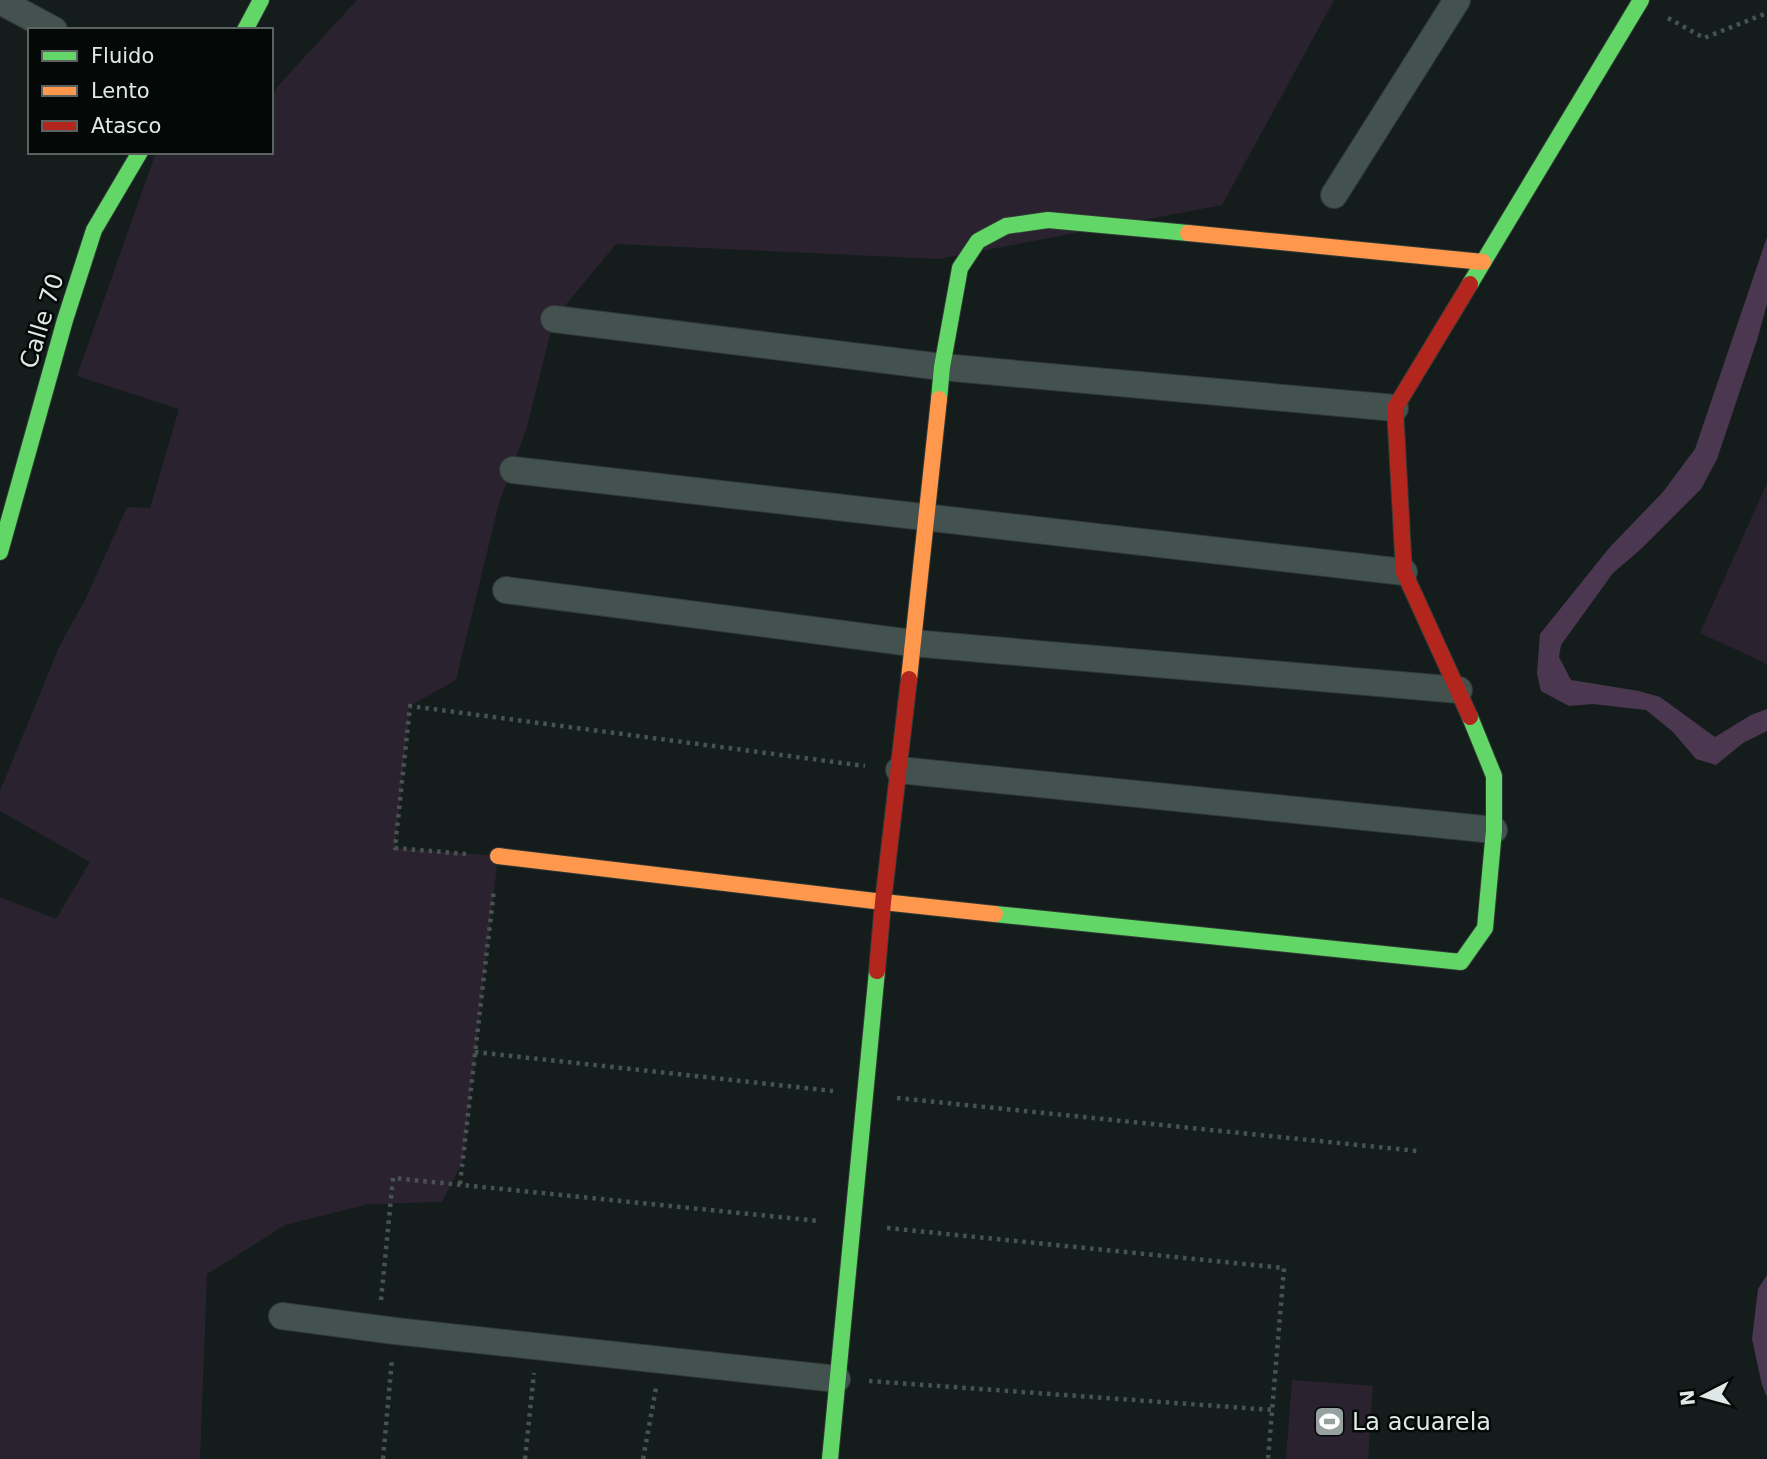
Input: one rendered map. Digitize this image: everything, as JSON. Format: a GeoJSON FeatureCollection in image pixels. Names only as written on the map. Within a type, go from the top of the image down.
{"type":"FeatureCollection","features":[{"type":"Feature","properties":{"kind":"street"},"geometry":{"type":"LineString","coordinates":[[246,28],[261,0]]}},
{"type":"Feature","properties":{"kind":"street"},"geometry":{"type":"LineString","coordinates":[[1334,195],[1457,0]]}},
{"type":"Feature","properties":{"kind":"street"},"geometry":{"type":"LineString","coordinates":[[498,856],[883,902],[1461,962],[1485,928],[1494,830],[1494,776],[1459,690],[1404,572],[1395,408],[1639,0]]}},
{"type":"Feature","properties":{"kind":"street"},"geometry":{"type":"LineString","coordinates":[[0,1],[50,28]]}},
{"type":"Feature","properties":{"kind":"street","name":"Calle 70"},"geometry":{"type":"LineString","coordinates":[[0,552],[65,320],[94,230],[139,154]]}},
{"type":"Feature","properties":{"kind":"street"},"geometry":{"type":"LineString","coordinates":[[830,1459],[883,902],[925,517],[942,367],[960,268],[978,241],[1006,226],[1048,220],[1483,262]]}},
{"type":"Feature","properties":{"kind":"street"},"geometry":{"type":"LineString","coordinates":[[554,319],[942,367],[1395,408]]}},
{"type":"Feature","properties":{"kind":"street"},"geometry":{"type":"LineString","coordinates":[[513,470],[1404,572]]}},
{"type":"Feature","properties":{"kind":"street"},"geometry":{"type":"LineString","coordinates":[[506,590],[912,643],[1459,690]]}},
{"type":"Feature","properties":{"kind":"street"},"geometry":{"type":"LineString","coordinates":[[899,770],[1494,830]]}},
{"type":"Feature","properties":{"kind":"street"},"geometry":{"type":"LineString","coordinates":[[282,1316],[836,1379]]}},
{"type":"Feature","properties":{"kind":"path"},"geometry":{"type":"LineString","coordinates":[[1639,0],[1704,38],[1767,13]]}},
{"type":"Feature","properties":{"kind":"path"},"geometry":{"type":"LineString","coordinates":[[460,1184],[498,856],[395,848],[410,706],[899,770]]}},
{"type":"Feature","properties":{"kind":"path"},"geometry":{"type":"LineString","coordinates":[[475,1052],[1417,1152]]}},
{"type":"Feature","properties":{"kind":"path"},"geometry":{"type":"LineString","coordinates":[[383,1459],[393,1178],[1284,1268],[1268,1459]]}},
{"type":"Feature","properties":{"kind":"path"},"geometry":{"type":"LineString","coordinates":[[525,1459],[537,1346]]}},
{"type":"Feature","properties":{"kind":"path"},"geometry":{"type":"LineString","coordinates":[[643,1459],[662,1360]]}},
{"type":"Feature","properties":{"kind":"path"},"geometry":{"type":"LineString","coordinates":[[836,1379],[1273,1410]]}},
{"type":"Feature","properties":{"kind":"shaded area"},"geometry":{"type":"Polygon","coordinates":[[[357,0],[1334,0],[1222,205],[939,259],[616,244],[554,319],[527,427],[499,503],[456,680],[410,706],[395,848],[498,856],[463,1161],[442,1202],[369,1204],[285,1225],[207,1274],[200,1459],[0,1459],[0,897],[56,919],[90,862],[0,811],[0,791],[60,645],[85,600],[127,507],[150,508],[179,409],[77,376],[155,155],[273,154],[273,96],[277,87],[357,0]]]}},
{"type":"Feature","properties":{"kind":"shaded area"},"geometry":{"type":"Polygon","coordinates":[[[1767,237],[1767,304],[1717,459],[1701,489],[1613,573],[1561,645],[1559,657],[1571,680],[1660,697],[1715,737],[1751,715],[1767,709],[1767,731],[1743,743],[1716,765],[1696,759],[1673,732],[1646,710],[1593,704],[1569,706],[1541,691],[1537,674],[1540,634],[1610,547],[1663,492],[1695,449],[1767,237]]]}},
{"type":"Feature","properties":{"kind":"shaded area"},"geometry":{"type":"Polygon","coordinates":[[[1767,483],[1767,664],[1700,633],[1767,483]]]}},
{"type":"Feature","properties":{"kind":"shaded area"},"geometry":{"type":"Polygon","coordinates":[[[1767,1275],[1767,1397],[1752,1339],[1758,1289],[1767,1275]]]}},
{"type":"Feature","properties":{"kind":"shaded area","name":"La acuarela"},"geometry":{"type":"Polygon","coordinates":[[[1292,1380],[1373,1386],[1368,1459],[1286,1459],[1292,1380]]]}},
{"type":"Feature","properties":{"kind":"traffic: fast"},"geometry":{"type":"LineString","coordinates":[[246,28],[261,0]]}},
{"type":"Feature","properties":{"kind":"traffic: fast"},"geometry":{"type":"LineString","coordinates":[[1470,284],[1641,0]]}},
{"type":"Feature","properties":{"kind":"traffic: fast"},"geometry":{"type":"LineString","coordinates":[[0,552],[65,320],[94,230],[139,154]]}},
{"type":"Feature","properties":{"kind":"traffic: fast"},"geometry":{"type":"LineString","coordinates":[[939,399],[942,367],[960,268],[978,241],[1006,226],[1048,220],[1188,233]]}},
{"type":"Feature","properties":{"kind":"traffic: fast"},"geometry":{"type":"LineString","coordinates":[[995,914],[1461,962],[1485,928],[1494,830],[1494,776],[1470,717]]}},
{"type":"Feature","properties":{"kind":"traffic: fast"},"geometry":{"type":"LineString","coordinates":[[830,1459],[877,971]]}},
{"type":"Feature","properties":{"kind":"traffic: slow"},"geometry":{"type":"LineString","coordinates":[[1188,233],[1483,262]]}},
{"type":"Feature","properties":{"kind":"traffic: slow"},"geometry":{"type":"LineString","coordinates":[[909,679],[939,399]]}},
{"type":"Feature","properties":{"kind":"traffic: slow"},"geometry":{"type":"LineString","coordinates":[[498,856],[995,914]]}},
{"type":"Feature","properties":{"kind":"traffic: jam"},"geometry":{"type":"LineString","coordinates":[[1470,284],[1395,408],[1404,572],[1470,717]]}},
{"type":"Feature","properties":{"kind":"traffic: jam"},"geometry":{"type":"LineString","coordinates":[[877,971],[909,679]]}},
{"type":"Feature","properties":{"kind":"place","name":"La acuarela"},"geometry":{"type":"Point","coordinates":[1329,1422]}}]}
